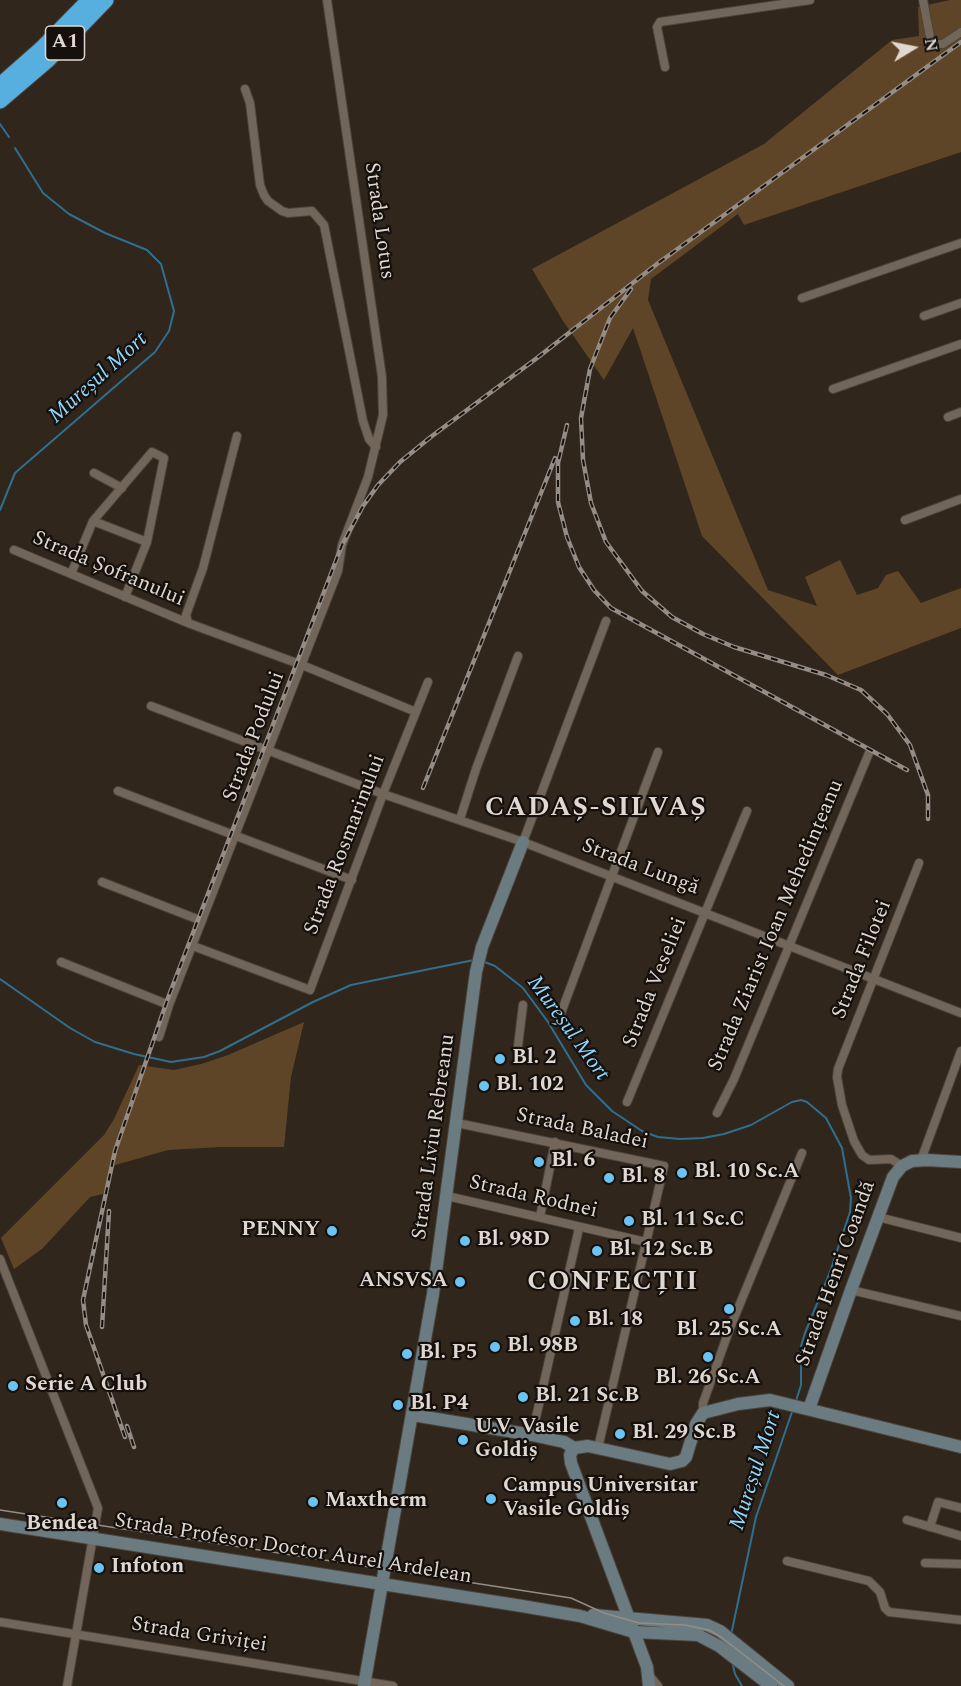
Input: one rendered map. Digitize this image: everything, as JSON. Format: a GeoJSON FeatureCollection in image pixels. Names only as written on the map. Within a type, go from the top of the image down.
{"type":"FeatureCollection","features":[{"type":"Feature","properties":{"kind":"highway","name":"A1"},"geometry":{"type":"LineString","coordinates":[[0,101],[9,84],[89,0]]}},
{"type":"Feature","properties":{"kind":"highway","name":"A1"},"geometry":{"type":"LineString","coordinates":[[9,84],[48,60],[106,0]]}},
{"type":"Feature","properties":{"kind":"street","name":"Strada Lotus"},"geometry":{"type":"LineString","coordinates":[[327,0],[382,377],[383,415],[376,447]]}},
{"type":"Feature","properties":{"kind":"street"},"geometry":{"type":"LineString","coordinates":[[664,67],[657,27],[660,22],[810,0]]}},
{"type":"Feature","properties":{"kind":"street"},"geometry":{"type":"LineString","coordinates":[[923,0],[930,42],[943,44],[961,32]]}},
{"type":"Feature","properties":{"kind":"street"},"geometry":{"type":"LineString","coordinates":[[245,89],[250,103],[260,186],[264,195],[268,201],[288,213],[312,211],[324,225],[363,421],[369,439],[376,447]]}},
{"type":"Feature","properties":{"kind":"street"},"geometry":{"type":"LineString","coordinates":[[802,298],[961,243]]}},
{"type":"Feature","properties":{"kind":"street"},"geometry":{"type":"LineString","coordinates":[[924,316],[961,303]]}},
{"type":"Feature","properties":{"kind":"street"},"geometry":{"type":"LineString","coordinates":[[833,389],[961,344]]}},
{"type":"Feature","properties":{"kind":"street"},"geometry":{"type":"LineString","coordinates":[[948,417],[961,412]]}},
{"type":"Feature","properties":{"kind":"street"},"geometry":{"type":"LineString","coordinates":[[237,436],[203,568],[186,615],[188,622],[302,665],[416,712]]}},
{"type":"Feature","properties":{"kind":"street","name":"Strada Podului"},"geometry":{"type":"LineString","coordinates":[[159,1037],[169,1005],[338,571],[342,545],[366,483],[376,447]]}},
{"type":"Feature","properties":{"kind":"street"},"geometry":{"type":"LineString","coordinates":[[71,574],[93,521],[152,452],[165,458],[147,542],[125,597]]}},
{"type":"Feature","properties":{"kind":"street"},"geometry":{"type":"LineString","coordinates":[[94,473],[122,488]]}},
{"type":"Feature","properties":{"kind":"street"},"geometry":{"type":"LineString","coordinates":[[905,520],[961,499]]}},
{"type":"Feature","properties":{"kind":"street"},"geometry":{"type":"LineString","coordinates":[[93,521],[147,542]]}},
{"type":"Feature","properties":{"kind":"street","name":"Strada Șofranului"},"geometry":{"type":"LineString","coordinates":[[14,550],[188,622]]}},
{"type":"Feature","properties":{"kind":"street"},"geometry":{"type":"LineString","coordinates":[[523,842],[606,621]]}},
{"type":"Feature","properties":{"kind":"street"},"geometry":{"type":"LineString","coordinates":[[460,819],[518,656]]}},
{"type":"Feature","properties":{"kind":"street","name":"Strada Rosmarinului"},"geometry":{"type":"LineString","coordinates":[[193,946],[310,990],[383,794],[428,682]]}},
{"type":"Feature","properties":{"kind":"street","name":"Strada Lungă"},"geometry":{"type":"LineString","coordinates":[[152,706],[383,794],[523,842],[961,1013]]}},
{"type":"Feature","properties":{"kind":"street"},"geometry":{"type":"LineString","coordinates":[[561,1013],[658,752]]}},
{"type":"Feature","properties":{"kind":"street","name":"Strada Ziarist Ioan Mehedințeanu"},"geometry":{"type":"LineString","coordinates":[[717,1113],[734,1078],[869,753]]}},
{"type":"Feature","properties":{"kind":"street"},"geometry":{"type":"LineString","coordinates":[[118,791],[351,880]]}},
{"type":"Feature","properties":{"kind":"street","name":"Strada Veseliei"},"geometry":{"type":"LineString","coordinates":[[627,1102],[747,811]]}},
{"type":"Feature","properties":{"kind":"street","name":"Strada Liviu Rebreanu"},"geometry":{"type":"LineString","coordinates":[[365,1684],[413,1415],[447,1196],[478,963],[482,947],[523,842]]}},
{"type":"Feature","properties":{"kind":"street","name":"Strada Filotei"},"geometry":{"type":"LineString","coordinates":[[912,1163],[869,1160],[862,1155],[854,1141],[842,1105],[838,1088],[838,1069],[919,863]]}},
{"type":"Feature","properties":{"kind":"street"},"geometry":{"type":"LineString","coordinates":[[102,882],[202,921]]}},
{"type":"Feature","properties":{"kind":"street"},"geometry":{"type":"LineString","coordinates":[[61,962],[169,1005]]}},
{"type":"Feature","properties":{"kind":"street"},"geometry":{"type":"LineString","coordinates":[[518,1046],[523,1005]]}},
{"type":"Feature","properties":{"kind":"street"},"geometry":{"type":"LineString","coordinates":[[961,1051],[912,1163],[961,1162]]}},
{"type":"Feature","properties":{"kind":"street","name":"Strada Baladei"},"geometry":{"type":"LineString","coordinates":[[457,1123],[664,1166],[646,1242]]}},
{"type":"Feature","properties":{"kind":"street"},"geometry":{"type":"LineString","coordinates":[[540,1218],[555,1142]]}},
{"type":"Feature","properties":{"kind":"street"},"geometry":{"type":"LineString","coordinates":[[413,1415],[532,1435],[564,1442],[573,1448],[582,1446],[598,1448],[660,1463],[677,1463],[684,1459],[703,1413],[703,1403],[730,1328],[802,1153]]}},
{"type":"Feature","properties":{"kind":"street","name":"Strada Henri Coandă"},"geometry":{"type":"LineString","coordinates":[[809,1409],[893,1177],[912,1163]]}},
{"type":"Feature","properties":{"kind":"street","name":"Strada Rodnei"},"geometry":{"type":"LineString","coordinates":[[447,1196],[646,1242]]}},
{"type":"Feature","properties":{"kind":"street"},"geometry":{"type":"LineString","coordinates":[[878,1217],[961,1238]]}},
{"type":"Feature","properties":{"kind":"street"},"geometry":{"type":"LineString","coordinates":[[532,1435],[579,1228]]}},
{"type":"Feature","properties":{"kind":"street"},"geometry":{"type":"LineString","coordinates":[[598,1448],[646,1242]]}},
{"type":"Feature","properties":{"kind":"street"},"geometry":{"type":"LineString","coordinates":[[0,1259],[95,1498],[98,1512],[67,1686]]}},
{"type":"Feature","properties":{"kind":"street"},"geometry":{"type":"LineString","coordinates":[[851,1290],[961,1316]]}},
{"type":"Feature","properties":{"kind":"street"},"geometry":{"type":"LineString","coordinates":[[703,1413],[770,1400],[961,1447]]}},
{"type":"Feature","properties":{"kind":"street"},"geometry":{"type":"LineString","coordinates":[[573,1448],[570,1455],[571,1463],[615,1576],[649,1680],[658,1686]]}},
{"type":"Feature","properties":{"kind":"street"},"geometry":{"type":"LineString","coordinates":[[930,1527],[938,1502],[961,1508]]}},
{"type":"Feature","properties":{"kind":"street"},"geometry":{"type":"LineString","coordinates":[[907,1520],[961,1536]]}},
{"type":"Feature","properties":{"kind":"street","name":"Strada Profesor Doctor Aurel Ardelean"},"geometry":{"type":"LineString","coordinates":[[0,1524],[580,1616],[634,1632],[714,1635]]}},
{"type":"Feature","properties":{"kind":"street"},"geometry":{"type":"LineString","coordinates":[[787,1561],[869,1581],[880,1592],[885,1608],[889,1612],[961,1620]]}},
{"type":"Feature","properties":{"kind":"street"},"geometry":{"type":"LineString","coordinates":[[925,1563],[961,1564]]}},
{"type":"Feature","properties":{"kind":"street"},"geometry":{"type":"LineString","coordinates":[[599,1614],[608,1610],[615,1601],[615,1576]]}},
{"type":"Feature","properties":{"kind":"street","name":"Strada Profesor Doctor Aurel Ardelean"},"geometry":{"type":"LineString","coordinates":[[580,1616],[599,1614],[630,1619],[697,1624],[714,1635]]}},
{"type":"Feature","properties":{"kind":"street","name":"Strada Griviței"},"geometry":{"type":"LineString","coordinates":[[0,1622],[365,1684],[393,1686]]}},
{"type":"Feature","properties":{"kind":"street"},"geometry":{"type":"LineString","coordinates":[[714,1635],[751,1664],[788,1686]]}},
{"type":"Feature","properties":{"kind":"street"},"geometry":{"type":"LineString","coordinates":[[751,1664],[771,1686]]}},
{"type":"Feature","properties":{"kind":"shaded area"},"geometry":{"type":"Polygon","coordinates":[[[961,0],[961,152],[744,225],[738,214],[651,279],[648,300],[768,590],[817,606],[805,577],[840,560],[857,595],[878,588],[886,575],[898,571],[921,603],[961,588],[961,628],[838,675],[702,536],[633,328],[604,380],[563,321],[532,269],[764,144],[892,40],[919,36],[918,7],[961,0]]]}},
{"type":"Feature","properties":{"kind":"shaded area"},"geometry":{"type":"Polygon","coordinates":[[[304,1022],[291,1077],[284,1147],[168,1150],[112,1166],[103,1194],[90,1197],[42,1249],[14,1269],[1,1238],[104,1135],[139,1065],[174,1070],[201,1064],[228,1055],[304,1022]]]}},
{"type":"Feature","properties":{"kind":"waterway","name":"Mureșul Mort"},"geometry":{"type":"LineString","coordinates":[[0,124],[9,137]]}},
{"type":"Feature","properties":{"kind":"waterway","name":"Mureșul Mort"},"geometry":{"type":"LineString","coordinates":[[0,510],[15,473],[155,352],[169,331],[174,311],[161,264],[147,250],[105,233],[69,214],[43,193],[15,148]]}},
{"type":"Feature","properties":{"kind":"waterway","name":"Mureșul Mort"},"geometry":{"type":"LineString","coordinates":[[0,979],[70,1028],[95,1042],[171,1062],[204,1057],[220,1051],[313,1002],[351,985],[474,960]]}},
{"type":"Feature","properties":{"kind":"waterway","name":"Mureșul Mort"},"geometry":{"type":"LineString","coordinates":[[482,961],[495,966],[523,988],[548,1022],[586,1085],[612,1111],[642,1131],[658,1137],[680,1139],[724,1134],[751,1125],[792,1102],[801,1100],[807,1102],[826,1118],[842,1148],[851,1198],[850,1212],[830,1272],[801,1346],[801,1385],[796,1401]]}},
{"type":"Feature","properties":{"kind":"waterway","name":"Mureșul Mort"},"geometry":{"type":"LineString","coordinates":[[731,1635],[756,1517],[793,1409]]}},
{"type":"Feature","properties":{"kind":"waterway","name":"Mureșul Mort"},"geometry":{"type":"LineString","coordinates":[[732,1661],[735,1674],[742,1686]]}},
{"type":"Feature","properties":{"kind":"tram line"},"geometry":{"type":"LineString","coordinates":[[0,1510],[571,1598],[604,1613],[639,1623],[685,1625],[709,1630],[784,1686]]}},
{"type":"Feature","properties":{"kind":"railway"},"geometry":{"type":"LineString","coordinates":[[125,1437],[86,1325],[83,1300],[115,1151],[168,998],[342,545],[363,506],[378,485],[400,462],[432,436],[537,358],[657,264],[961,42]]}},
{"type":"Feature","properties":{"kind":"railway"},"geometry":{"type":"LineString","coordinates":[[631,289],[610,318],[590,369],[581,418],[583,460],[591,503],[606,542],[642,591],[672,617],[703,634],[734,647],[826,675],[861,690],[887,714],[910,745],[928,795],[928,819]]}},
{"type":"Feature","properties":{"kind":"railway"},"geometry":{"type":"LineString","coordinates":[[567,425],[558,463],[558,502],[567,537],[579,567],[594,590],[611,608],[907,770]]}},
{"type":"Feature","properties":{"kind":"railway"},"geometry":{"type":"LineString","coordinates":[[423,788],[555,458]]}},
{"type":"Feature","properties":{"kind":"railway"},"geometry":{"type":"LineString","coordinates":[[102,1327],[109,1211]]}},
{"type":"Feature","properties":{"kind":"railway"},"geometry":{"type":"LineString","coordinates":[[127,1426],[134,1447]]}},
{"type":"Feature","properties":{"kind":"place","name":"Bl. 2"},"geometry":{"type":"Point","coordinates":[500,1059]}},
{"type":"Feature","properties":{"kind":"place","name":"Bl. 102"},"geometry":{"type":"Point","coordinates":[484,1086]}},
{"type":"Feature","properties":{"kind":"place","name":"Bl. 6"},"geometry":{"type":"Point","coordinates":[539,1162]}},
{"type":"Feature","properties":{"kind":"place","name":"Bl. 10 Sc.A"},"geometry":{"type":"Point","coordinates":[682,1173]}},
{"type":"Feature","properties":{"kind":"place","name":"Bl. 8"},"geometry":{"type":"Point","coordinates":[609,1178]}},
{"type":"Feature","properties":{"kind":"place","name":"Bl. 11 Sc.C"},"geometry":{"type":"Point","coordinates":[629,1221]}},
{"type":"Feature","properties":{"kind":"place","name":"PENNY"},"geometry":{"type":"Point","coordinates":[332,1231]}},
{"type":"Feature","properties":{"kind":"place","name":"Bl. 98D"},"geometry":{"type":"Point","coordinates":[465,1241]}},
{"type":"Feature","properties":{"kind":"place","name":"Bl. 12 Sc.B"},"geometry":{"type":"Point","coordinates":[597,1251]}},
{"type":"Feature","properties":{"kind":"place","name":"ANSVSA"},"geometry":{"type":"Point","coordinates":[460,1282]}},
{"type":"Feature","properties":{"kind":"place","name":"Bl. 25 Sc.A"},"geometry":{"type":"Point","coordinates":[729,1309]}},
{"type":"Feature","properties":{"kind":"place","name":"Bl. 18"},"geometry":{"type":"Point","coordinates":[575,1321]}},
{"type":"Feature","properties":{"kind":"place","name":"Bl. 98B"},"geometry":{"type":"Point","coordinates":[495,1347]}},
{"type":"Feature","properties":{"kind":"place","name":"Bl. P5"},"geometry":{"type":"Point","coordinates":[407,1354]}},
{"type":"Feature","properties":{"kind":"place","name":"Bl. 26 Sc.A"},"geometry":{"type":"Point","coordinates":[708,1357]}},
{"type":"Feature","properties":{"kind":"place","name":"Serie A Club"},"geometry":{"type":"Point","coordinates":[13,1386]}},
{"type":"Feature","properties":{"kind":"place","name":"Bl. 21 Sc.B"},"geometry":{"type":"Point","coordinates":[523,1397]}},
{"type":"Feature","properties":{"kind":"place","name":"Bl. P4"},"geometry":{"type":"Point","coordinates":[398,1405]}},
{"type":"Feature","properties":{"kind":"place","name":"Bl. 29 Sc.B"},"geometry":{"type":"Point","coordinates":[620,1434]}},
{"type":"Feature","properties":{"kind":"place","name":"U.V. Vasile Goldiș"},"geometry":{"type":"Point","coordinates":[463,1440]}},
{"type":"Feature","properties":{"kind":"place","name":"Campus Universitar Vasile Goldiș"},"geometry":{"type":"Point","coordinates":[491,1499]}},
{"type":"Feature","properties":{"kind":"place","name":"Maxtherm"},"geometry":{"type":"Point","coordinates":[313,1502]}},
{"type":"Feature","properties":{"kind":"place","name":"Bendea"},"geometry":{"type":"Point","coordinates":[62,1503]}},
{"type":"Feature","properties":{"kind":"place","name":"Infoton"},"geometry":{"type":"Point","coordinates":[99,1568]}},
{"type":"Feature","properties":{"kind":"district","name":"CADAȘ-SILVAȘ"},"geometry":{"type":"Point","coordinates":[596,810]}},
{"type":"Feature","properties":{"kind":"district","name":"CONFECȚII"},"geometry":{"type":"Point","coordinates":[613,1284]}}]}
